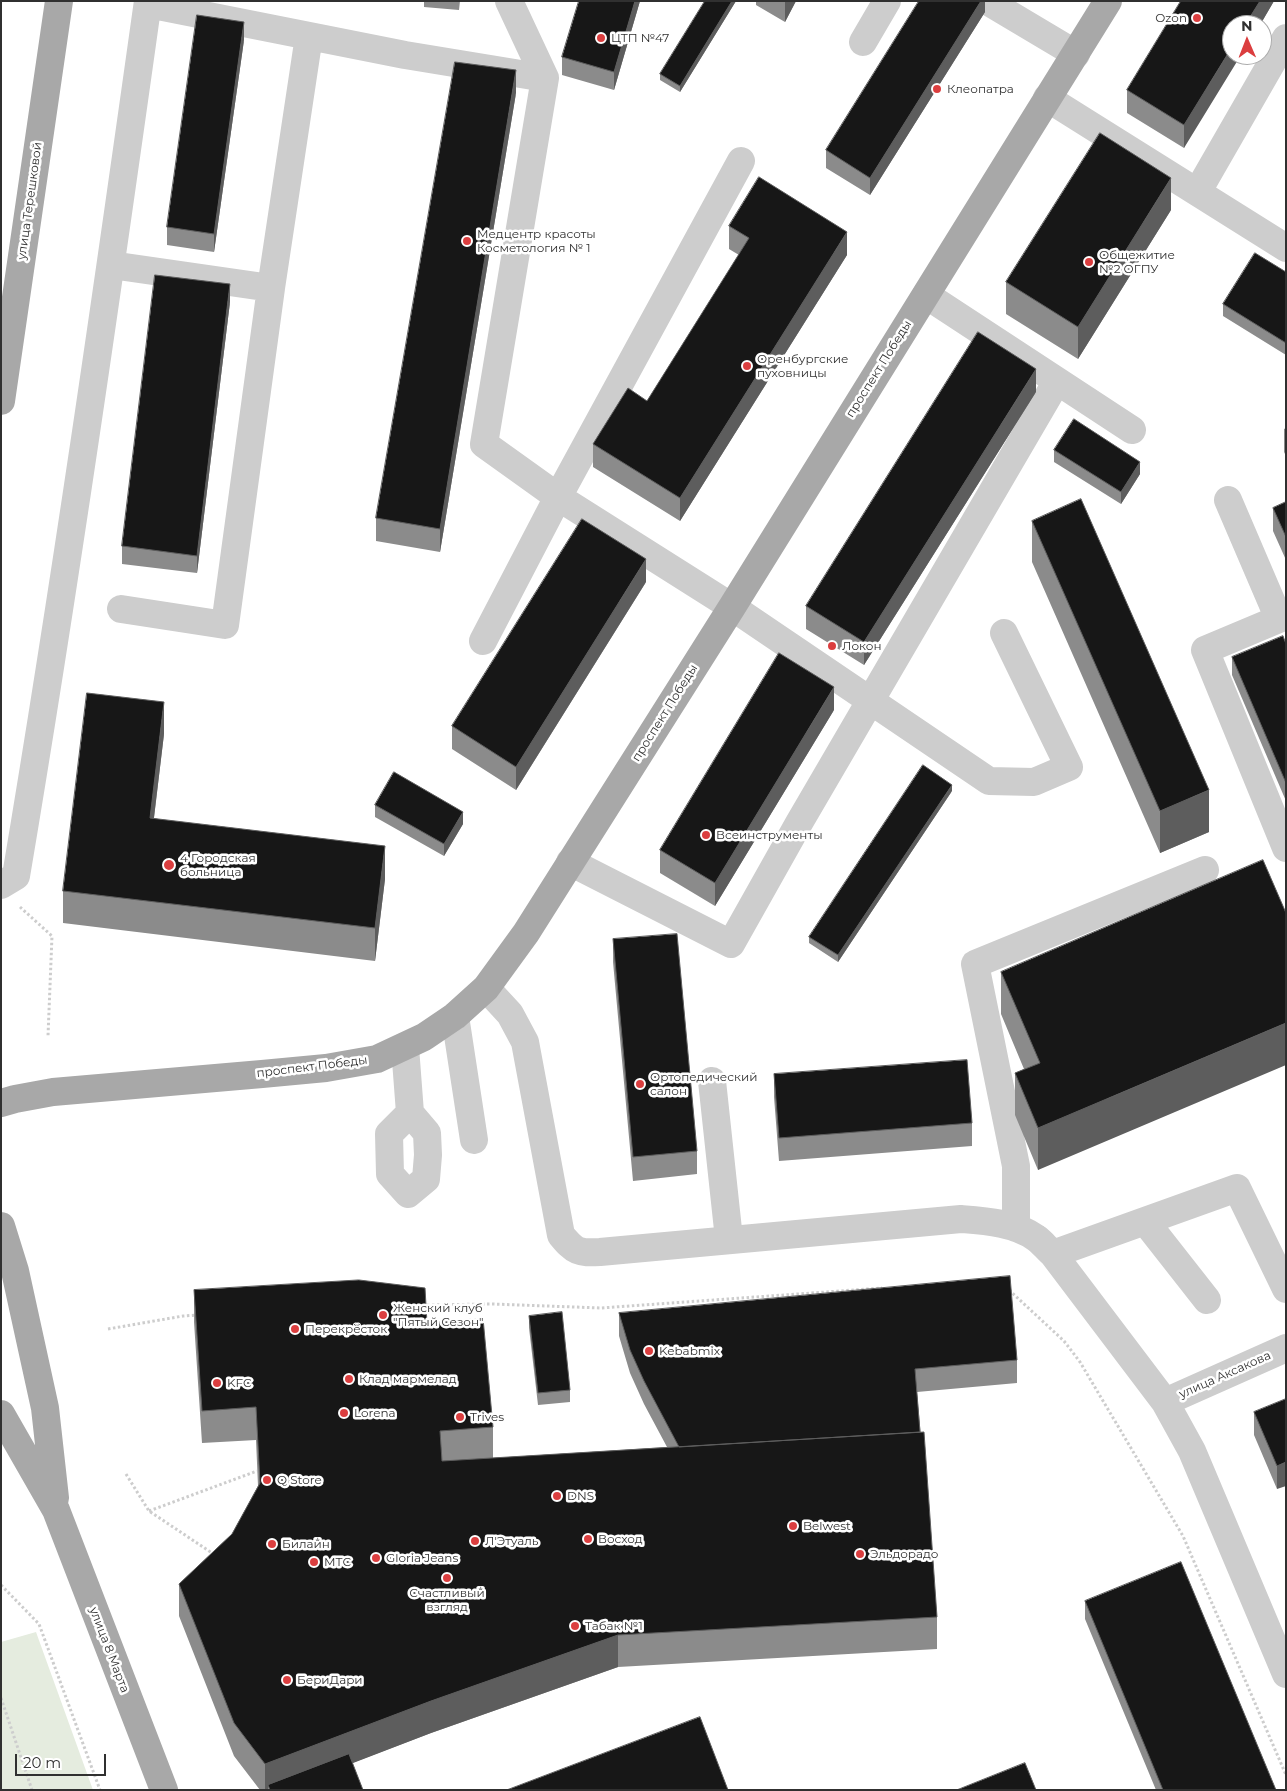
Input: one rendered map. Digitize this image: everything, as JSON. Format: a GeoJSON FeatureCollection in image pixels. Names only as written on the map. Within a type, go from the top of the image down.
{"type":"FeatureCollection","features":[{"type":"Feature","properties":{"kind":"main road","name":"улица Терешковой"},"geometry":{"type":"LineString","coordinates":[[1,402],[59,1]]}},
{"type":"Feature","properties":{"kind":"main road","name":"проспект Победы"},"geometry":{"type":"LineString","coordinates":[[1,1103],[53,1092],[326,1068],[376,1059],[424,1037],[455,1016],[486,988],[526,933],[732,607],[1108,1]]}},
{"type":"Feature","properties":{"kind":"main road","name":"улица 8 Марта"},"geometry":{"type":"LineString","coordinates":[[1,1226],[15,1271],[45,1408],[56,1510]]}},
{"type":"Feature","properties":{"kind":"main road","name":"улица 8 Марта"},"geometry":{"type":"LineString","coordinates":[[1,1414],[56,1510],[164,1790]]}},
{"type":"Feature","properties":{"kind":"street"},"geometry":{"type":"LineString","coordinates":[[509,1],[545,78],[484,444],[558,497],[732,607],[989,781],[1034,782],[1069,766],[1004,632]]}},
{"type":"Feature","properties":{"kind":"street"},"geometry":{"type":"LineString","coordinates":[[863,42],[887,1]]}},
{"type":"Feature","properties":{"kind":"street"},"geometry":{"type":"LineString","coordinates":[[987,1],[1076,54]]}},
{"type":"Feature","properties":{"kind":"street"},"geometry":{"type":"LineString","coordinates":[[1,884],[16,876],[50,675],[148,2],[405,55],[545,78]]}},
{"type":"Feature","properties":{"kind":"street"},"geometry":{"type":"LineString","coordinates":[[121,609],[225,625],[308,36]]}},
{"type":"Feature","properties":{"kind":"street"},"geometry":{"type":"LineString","coordinates":[[1198,191],[1286,38]]}},
{"type":"Feature","properties":{"kind":"street"},"geometry":{"type":"LineString","coordinates":[[1048,98],[1286,248]]}},
{"type":"Feature","properties":{"kind":"street"},"geometry":{"type":"LineString","coordinates":[[483,641],[558,497],[741,161]]}},
{"type":"Feature","properties":{"kind":"street"},"geometry":{"type":"LineString","coordinates":[[111,265],[271,288]]}},
{"type":"Feature","properties":{"kind":"street"},"geometry":{"type":"LineString","coordinates":[[926,294],[1132,430]]}},
{"type":"Feature","properties":{"kind":"street"},"geometry":{"type":"LineString","coordinates":[[570,862],[731,944],[870,700],[1057,381]]}},
{"type":"Feature","properties":{"kind":"street"},"geometry":{"type":"LineString","coordinates":[[1228,500],[1283,618],[1205,650],[1286,848]]}},
{"type":"Feature","properties":{"kind":"street"},"geometry":{"type":"LineString","coordinates":[[1016,1228],[1016,1166],[975,964],[1205,870]]}},
{"type":"Feature","properties":{"kind":"street"},"geometry":{"type":"LineString","coordinates":[[486,988],[510,1014],[525,1042],[560,1235],[571,1248],[584,1252],[600,1252],[961,1219],[989,1221],[1016,1228],[1036,1238],[1053,1254],[1165,1402],[1192,1451],[1286,1674]]}},
{"type":"Feature","properties":{"kind":"street"},"geometry":{"type":"LineString","coordinates":[[455,1016],[474,1140]]}},
{"type":"Feature","properties":{"kind":"street"},"geometry":{"type":"LineString","coordinates":[[405,1047],[410,1113]]}},
{"type":"Feature","properties":{"kind":"street"},"geometry":{"type":"LineString","coordinates":[[712,1081],[729,1239]]}},
{"type":"Feature","properties":{"kind":"street"},"geometry":{"type":"LineString","coordinates":[[1053,1254],[1237,1188],[1286,1289]]}},
{"type":"Feature","properties":{"kind":"street"},"geometry":{"type":"LineString","coordinates":[[1145,1221],[1207,1300]]}},
{"type":"Feature","properties":{"kind":"street","name":"улица Аксакова"},"geometry":{"type":"LineString","coordinates":[[1165,1402],[1286,1348]]}},
{"type":"Feature","properties":{"kind":"path"},"geometry":{"type":"LineString","coordinates":[[19,906],[52,936],[48,1036]]}},
{"type":"Feature","properties":{"kind":"path"},"geometry":{"type":"LineString","coordinates":[[1006,1287],[1064,1341],[1080,1362],[1183,1536],[1286,1775]]}},
{"type":"Feature","properties":{"kind":"path"},"geometry":{"type":"LineString","coordinates":[[418,1305],[492,1304],[601,1308],[890,1288]]}},
{"type":"Feature","properties":{"kind":"path"},"geometry":{"type":"LineString","coordinates":[[108,1330],[183,1316],[203,1315]]}},
{"type":"Feature","properties":{"kind":"path"},"geometry":{"type":"LineString","coordinates":[[149,1511],[257,1471]]}},
{"type":"Feature","properties":{"kind":"path"},"geometry":{"type":"LineString","coordinates":[[126,1474],[149,1511],[217,1556]]}},
{"type":"Feature","properties":{"kind":"path"},"geometry":{"type":"LineString","coordinates":[[1,1585],[39,1624],[100,1790]]}},
{"type":"Feature","properties":{"kind":"path"},"geometry":{"type":"LineString","coordinates":[[1,1698],[32,1790]]}},
{"type":"Feature","properties":{"kind":"shaded area"},"geometry":{"type":"Polygon","coordinates":[[[36,1632],[93,1790],[1,1790],[1,1642],[36,1632]]]}},
{"type":"Feature","properties":{"kind":"building","name":"ЦТП №47"},"geometry":{"type":"Polygon","coordinates":[[[579,1],[635,1],[614,72],[562,57],[579,1]]]}},
{"type":"Feature","properties":{"kind":"building"},"geometry":{"type":"Polygon","coordinates":[[[705,1],[732,1],[680,86],[660,74],[705,1]]]}},
{"type":"Feature","properties":{"kind":"building"},"geometry":{"type":"Polygon","coordinates":[[[919,1],[981,1],[870,178],[826,150],[919,1]]]}},
{"type":"Feature","properties":{"kind":"building"},"geometry":{"type":"Polygon","coordinates":[[[1181,1],[1260,1],[1251,15],[1222,15],[1222,63],[1184,125],[1127,90],[1181,1]]]}},
{"type":"Feature","properties":{"kind":"building"},"geometry":{"type":"Polygon","coordinates":[[[197,15],[244,22],[214,234],[167,227],[197,15]]]}},
{"type":"Feature","properties":{"kind":"building"},"geometry":{"type":"Polygon","coordinates":[[[455,62],[516,70],[440,529],[376,518],[455,62]]]}},
{"type":"Feature","properties":{"kind":"building","name":"Общежитие №2 ОГПУ"},"geometry":{"type":"Polygon","coordinates":[[[1100,133],[1171,178],[1078,327],[1006,282],[1100,133]]]}},
{"type":"Feature","properties":{"kind":"building"},"geometry":{"type":"Polygon","coordinates":[[[759,177],[847,232],[680,498],[593,444],[628,388],[647,401],[749,238],[729,226],[759,177]]]}},
{"type":"Feature","properties":{"kind":"building"},"geometry":{"type":"Polygon","coordinates":[[[1255,253],[1286,272],[1286,343],[1223,304],[1255,253]]]}},
{"type":"Feature","properties":{"kind":"building"},"geometry":{"type":"Polygon","coordinates":[[[155,275],[230,284],[197,556],[122,546],[155,275]]]}},
{"type":"Feature","properties":{"kind":"building"},"geometry":{"type":"Polygon","coordinates":[[[978,332],[1036,369],[864,642],[806,606],[978,332]]]}},
{"type":"Feature","properties":{"kind":"building"},"geometry":{"type":"Polygon","coordinates":[[[1074,419],[1140,462],[1121,492],[1054,450],[1074,419]]]}},
{"type":"Feature","properties":{"kind":"building"},"geometry":{"type":"Polygon","coordinates":[[[1081,499],[1209,790],[1160,811],[1032,521],[1081,499]]]}},
{"type":"Feature","properties":{"kind":"building"},"geometry":{"type":"Polygon","coordinates":[[[1286,502],[1286,537],[1273,508],[1286,502]]]}},
{"type":"Feature","properties":{"kind":"building"},"geometry":{"type":"Polygon","coordinates":[[[582,519],[646,559],[516,767],[452,726],[582,519]]]}},
{"type":"Feature","properties":{"kind":"building"},"geometry":{"type":"Polygon","coordinates":[[[1283,636],[1286,644],[1286,783],[1232,657],[1283,636]]]}},
{"type":"Feature","properties":{"kind":"building"},"geometry":{"type":"Polygon","coordinates":[[[779,653],[834,687],[715,883],[660,850],[779,653]]]}},
{"type":"Feature","properties":{"kind":"building"},"geometry":{"type":"Polygon","coordinates":[[[87,693],[164,702],[150,818],[385,846],[375,928],[63,891],[87,693]]]}},
{"type":"Feature","properties":{"kind":"building"},"geometry":{"type":"Polygon","coordinates":[[[923,765],[952,785],[838,955],[809,937],[923,765]]]}},
{"type":"Feature","properties":{"kind":"building"},"geometry":{"type":"Polygon","coordinates":[[[394,772],[463,812],[444,844],[375,805],[394,772]]]}},
{"type":"Feature","properties":{"kind":"building"},"geometry":{"type":"Polygon","coordinates":[[[1263,860],[1286,913],[1286,1023],[1038,1128],[1015,1073],[1040,1063],[1001,972],[1263,860]]]}},
{"type":"Feature","properties":{"kind":"building"},"geometry":{"type":"Polygon","coordinates":[[[677,934],[697,1151],[633,1157],[613,939],[677,934]]]}},
{"type":"Feature","properties":{"kind":"building"},"geometry":{"type":"Polygon","coordinates":[[[967,1060],[972,1123],[779,1138],[774,1074],[967,1060]]]}},
{"type":"Feature","properties":{"kind":"building"},"geometry":{"type":"Polygon","coordinates":[[[1010,1276],[1017,1360],[915,1369],[920,1432],[679,1447],[630,1350],[619,1313],[1010,1276]]]}},
{"type":"Feature","properties":{"kind":"building","name":"Восход"},"geometry":{"type":"Polygon","coordinates":[[[359,1280],[425,1288],[427,1323],[483,1318],[493,1427],[440,1431],[442,1461],[924,1432],[937,1617],[618,1635],[431,1701],[265,1764],[234,1723],[179,1584],[232,1534],[260,1483],[256,1407],[202,1411],[194,1290],[359,1280]]]}},
{"type":"Feature","properties":{"kind":"building"},"geometry":{"type":"Polygon","coordinates":[[[562,1312],[570,1390],[538,1393],[529,1316],[562,1312]]]}},
{"type":"Feature","properties":{"kind":"building"},"geometry":{"type":"Polygon","coordinates":[[[1286,1399],[1286,1462],[1277,1466],[1254,1412],[1286,1399]]]}},
{"type":"Feature","properties":{"kind":"building"},"geometry":{"type":"Polygon","coordinates":[[[1181,1562],[1276,1790],[1163,1790],[1085,1601],[1181,1562]]]}},
{"type":"Feature","properties":{"kind":"building"},"geometry":{"type":"Polygon","coordinates":[[[700,1717],[728,1790],[507,1790],[700,1717]]]}},
{"type":"Feature","properties":{"kind":"building"},"geometry":{"type":"Polygon","coordinates":[[[349,1754],[363,1790],[270,1790],[268,1785],[349,1754]]]}},
{"type":"Feature","properties":{"kind":"building"},"geometry":{"type":"Polygon","coordinates":[[[1025,1763],[1036,1790],[957,1790],[1025,1763]]]}},
{"type":"Feature","properties":{"kind":"place","name":"Ozon"},"geometry":{"type":"Point","coordinates":[1197,18]}},
{"type":"Feature","properties":{"kind":"place","name":"ЦТП №47"},"geometry":{"type":"Point","coordinates":[601,38]}},
{"type":"Feature","properties":{"kind":"place","name":"Клеопатра"},"geometry":{"type":"Point","coordinates":[937,89]}},
{"type":"Feature","properties":{"kind":"place","name":"Медцентр красоты Косметология № 1"},"geometry":{"type":"Point","coordinates":[467,241]}},
{"type":"Feature","properties":{"kind":"place","name":"Общежитие №2 ОГПУ"},"geometry":{"type":"Point","coordinates":[1089,262]}},
{"type":"Feature","properties":{"kind":"place","name":"Оренбургские пуховницы"},"geometry":{"type":"Point","coordinates":[747,366]}},
{"type":"Feature","properties":{"kind":"place","name":"Локон"},"geometry":{"type":"Point","coordinates":[832,646]}},
{"type":"Feature","properties":{"kind":"place","name":"Всеинструменты"},"geometry":{"type":"Point","coordinates":[706,835]}},
{"type":"Feature","properties":{"kind":"place","name":"4 Городская больница"},"geometry":{"type":"Point","coordinates":[169,865]}},
{"type":"Feature","properties":{"kind":"place","name":"Ортопедический салон"},"geometry":{"type":"Point","coordinates":[640,1084]}},
{"type":"Feature","properties":{"kind":"place","name":"Женский клуб \"Пятый Сезон\""},"geometry":{"type":"Point","coordinates":[383,1315]}},
{"type":"Feature","properties":{"kind":"place","name":"Перекрёсток"},"geometry":{"type":"Point","coordinates":[295,1329]}},
{"type":"Feature","properties":{"kind":"place","name":"Kebabmix"},"geometry":{"type":"Point","coordinates":[649,1351]}},
{"type":"Feature","properties":{"kind":"place","name":"Клад мармелад"},"geometry":{"type":"Point","coordinates":[349,1379]}},
{"type":"Feature","properties":{"kind":"place","name":"KFC"},"geometry":{"type":"Point","coordinates":[217,1383]}},
{"type":"Feature","properties":{"kind":"place","name":"Lorena"},"geometry":{"type":"Point","coordinates":[344,1413]}},
{"type":"Feature","properties":{"kind":"place","name":"Trives"},"geometry":{"type":"Point","coordinates":[460,1417]}},
{"type":"Feature","properties":{"kind":"place","name":"Q Store"},"geometry":{"type":"Point","coordinates":[267,1480]}},
{"type":"Feature","properties":{"kind":"place","name":"DNS"},"geometry":{"type":"Point","coordinates":[557,1496]}},
{"type":"Feature","properties":{"kind":"place","name":"Belwest"},"geometry":{"type":"Point","coordinates":[793,1526]}},
{"type":"Feature","properties":{"kind":"place","name":"Восход"},"geometry":{"type":"Point","coordinates":[588,1539]}},
{"type":"Feature","properties":{"kind":"place","name":"Л'Этуаль"},"geometry":{"type":"Point","coordinates":[475,1541]}},
{"type":"Feature","properties":{"kind":"place","name":"Билайн"},"geometry":{"type":"Point","coordinates":[272,1544]}},
{"type":"Feature","properties":{"kind":"place","name":"Эльдорадо"},"geometry":{"type":"Point","coordinates":[860,1554]}},
{"type":"Feature","properties":{"kind":"place","name":"Gloria Jeans"},"geometry":{"type":"Point","coordinates":[376,1558]}},
{"type":"Feature","properties":{"kind":"place","name":"МТС"},"geometry":{"type":"Point","coordinates":[314,1562]}},
{"type":"Feature","properties":{"kind":"place","name":"Счастливый взгляд"},"geometry":{"type":"Point","coordinates":[447,1578]}},
{"type":"Feature","properties":{"kind":"place","name":"Табак №1"},"geometry":{"type":"Point","coordinates":[575,1626]}},
{"type":"Feature","properties":{"kind":"place","name":"БериДари"},"geometry":{"type":"Point","coordinates":[287,1680]}}]}
